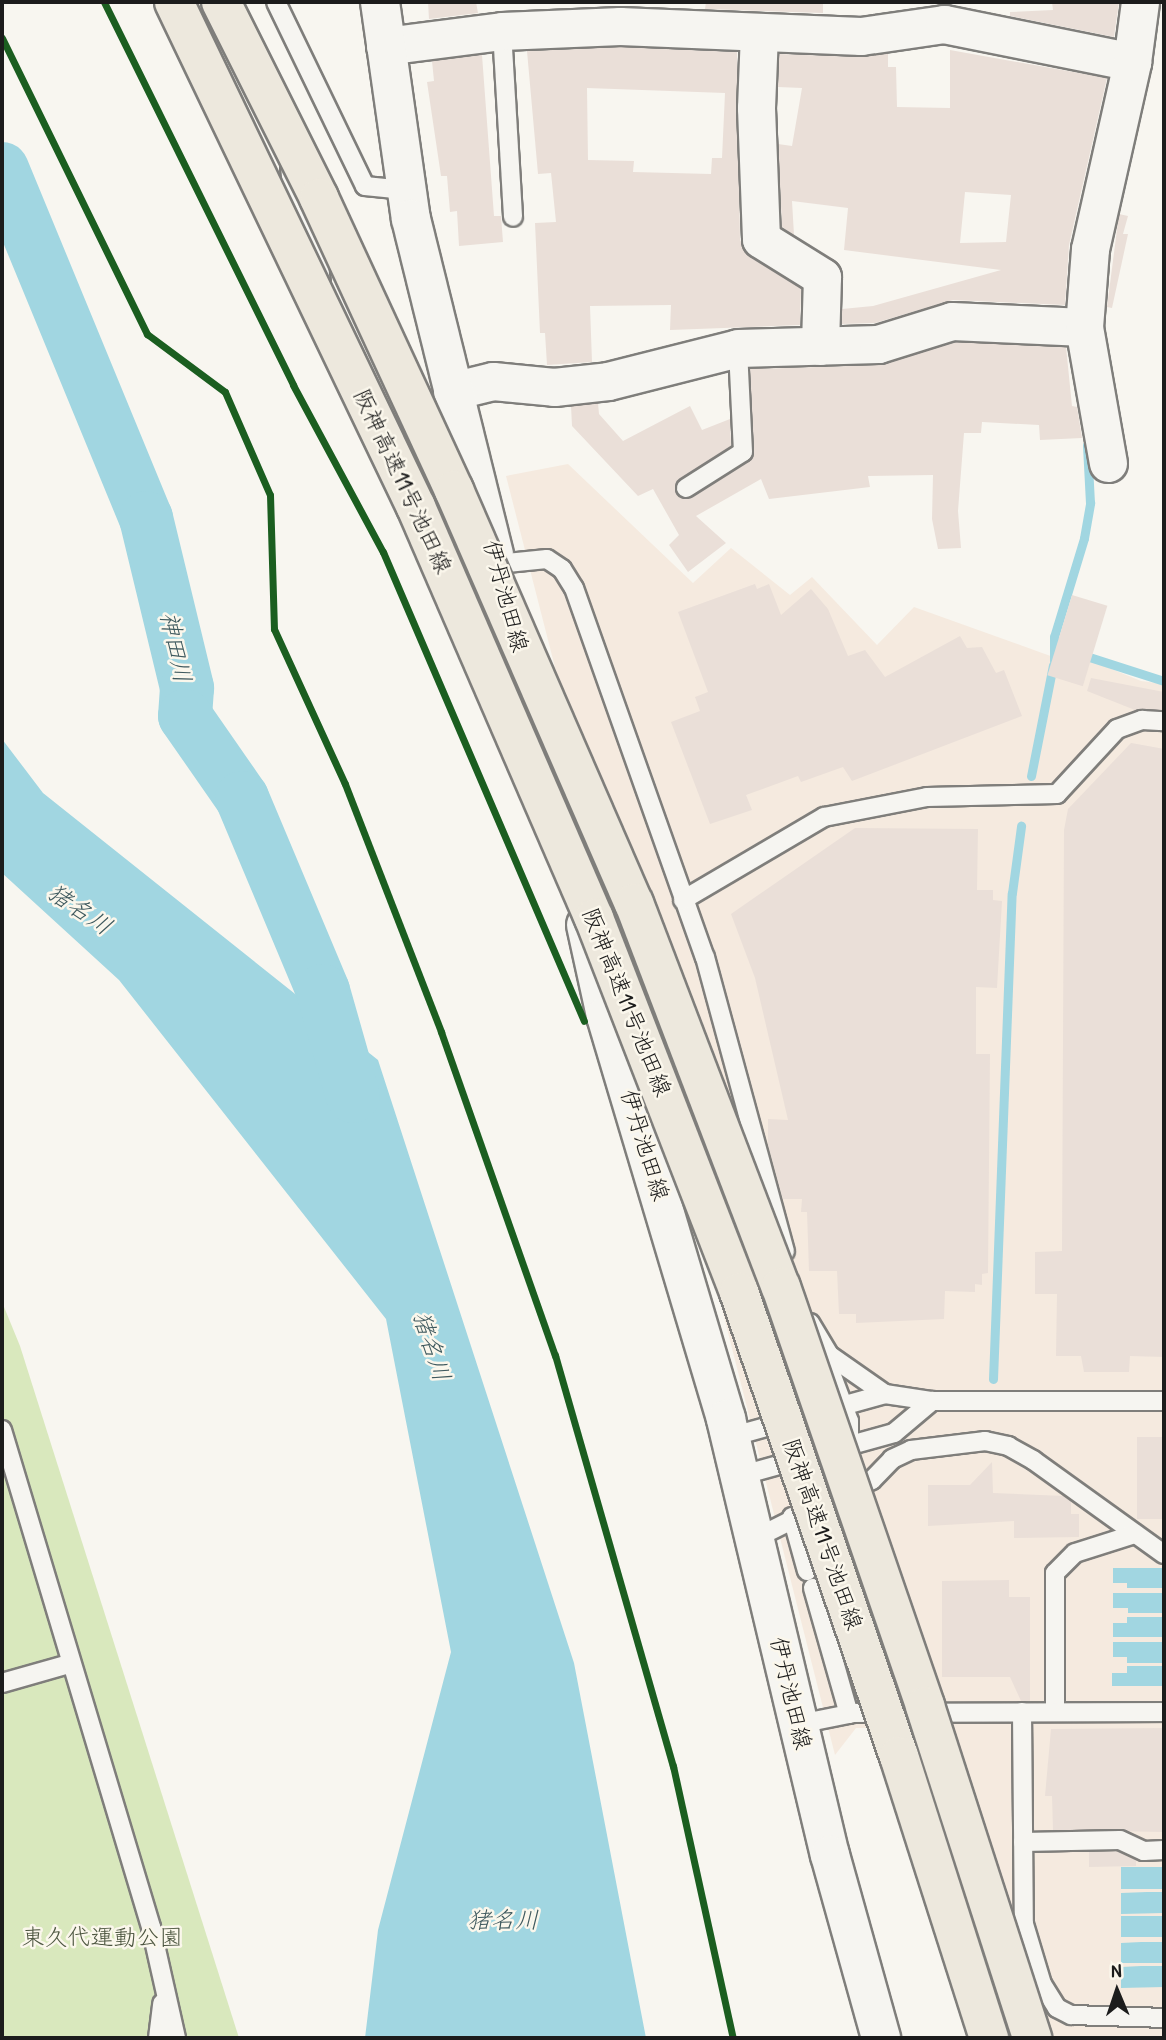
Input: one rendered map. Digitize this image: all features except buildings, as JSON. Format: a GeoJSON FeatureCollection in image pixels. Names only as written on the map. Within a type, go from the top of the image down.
{"type":"FeatureCollection","features":[{"type":"Feature","properties":{"kind":"highway","name":"阪神高速11号池田線"},"geometry":{"type":"LineString","coordinates":[[174,2],[416,508],[594,918],[739,1292],[899,1756],[989,2038]]}},
{"type":"Feature","properties":{"kind":"highway","name":"阪神高速11号池田線"},"geometry":{"type":"LineString","coordinates":[[224,2],[319,198],[454,490],[634,903],[781,1287],[925,1706],[1032,2038]]}},
{"type":"Feature","properties":{"kind":"main road"},"geometry":{"type":"LineString","coordinates":[[224,2],[299,161],[310,285],[322,333],[415,545],[441,565],[497,564]]}},
{"type":"Feature","properties":{"kind":"main road","name":"伊丹池田線"},"geometry":{"type":"LineString","coordinates":[[380,2],[405,190],[452,391],[497,564],[606,1016],[730,1437],[799,1724],[881,2038]]}},
{"type":"Feature","properties":{"kind":"street"},"geometry":{"type":"LineString","coordinates":[[154,2],[322,333]]}},
{"type":"Feature","properties":{"kind":"street"},"geometry":{"type":"LineString","coordinates":[[1108,463],[1084,327],[1090,249],[1132,62],[1140,2]]}},
{"type":"Feature","properties":{"kind":"street"},"geometry":{"type":"LineString","coordinates":[[385,46],[620,14],[773,22],[861,36],[943,13],[1132,62]]}},
{"type":"Feature","properties":{"kind":"street"},"geometry":{"type":"LineString","coordinates":[[773,22],[756,108],[761,239],[822,277],[820,346]]}},
{"type":"Feature","properties":{"kind":"street"},"geometry":{"type":"LineString","coordinates":[[452,391],[493,381],[554,387],[608,381],[738,348],[878,344],[951,321],[1084,327]]}},
{"type":"Feature","properties":{"kind":"lane"},"geometry":{"type":"LineString","coordinates":[[276,2],[365,186],[405,190]]}},
{"type":"Feature","properties":{"kind":"lane"},"geometry":{"type":"LineString","coordinates":[[502,30],[513,217]]}},
{"type":"Feature","properties":{"kind":"lane"},"geometry":{"type":"LineString","coordinates":[[686,488],[743,452],[738,348]]}},
{"type":"Feature","properties":{"kind":"lane"},"geometry":{"type":"LineString","coordinates":[[497,564],[547,559],[562,569],[574,588],[735,1055],[792,1278],[843,1406],[851,1432],[849,1445]]}},
{"type":"Feature","properties":{"kind":"lane"},"geometry":{"type":"LineString","coordinates":[[683,900],[824,817],[927,797],[1057,794],[1117,729],[1142,720],[1164,721]]}},
{"type":"Feature","properties":{"kind":"lane"},"geometry":{"type":"LineString","coordinates":[[818,1339],[830,1355],[884,1394]]}},
{"type":"Feature","properties":{"kind":"lane"},"geometry":{"type":"LineString","coordinates":[[730,1437],[884,1394],[932,1401],[1164,1401]]}},
{"type":"Feature","properties":{"kind":"lane"},"geometry":{"type":"LineString","coordinates":[[739,1476],[894,1433],[932,1401]]}},
{"type":"Feature","properties":{"kind":"lane"},"geometry":{"type":"LineString","coordinates":[[2,1430],[69,1664],[150,1927],[176,2038]]}},
{"type":"Feature","properties":{"kind":"lane"},"geometry":{"type":"LineString","coordinates":[[754,1539],[792,1517],[872,1480],[892,1459],[911,1450],[985,1441],[1008,1446],[1033,1460],[1164,1554]]}},
{"type":"Feature","properties":{"kind":"lane"},"geometry":{"type":"LineString","coordinates":[[792,1517],[807,1570]]}},
{"type":"Feature","properties":{"kind":"lane"},"geometry":{"type":"LineString","coordinates":[[1055,1712],[1055,1573],[1075,1553],[1135,1534]]}},
{"type":"Feature","properties":{"kind":"lane"},"geometry":{"type":"LineString","coordinates":[[813,1588],[849,1714]]}},
{"type":"Feature","properties":{"kind":"lane"},"geometry":{"type":"LineString","coordinates":[[2,1683],[69,1664]]}},
{"type":"Feature","properties":{"kind":"lane"},"geometry":{"type":"LineString","coordinates":[[1022,1712],[1024,1924],[1042,1984],[1057,2008],[1084,2018],[1164,2018]]}},
{"type":"Feature","properties":{"kind":"lane"},"geometry":{"type":"LineString","coordinates":[[799,1724],[849,1714],[1164,1712]]}},
{"type":"Feature","properties":{"kind":"lane"},"geometry":{"type":"LineString","coordinates":[[1023,1842],[1120,1840],[1144,1851],[1164,1850]]}},
{"type":"Feature","properties":{"kind":"lane"},"geometry":{"type":"LineString","coordinates":[[158,2038],[163,1984]]}},
{"type":"Feature","properties":{"kind":"shaded area"},"geometry":{"type":"Polygon","coordinates":[[[568,464],[693,583],[731,548],[790,595],[812,577],[877,645],[914,607],[1062,660],[1087,659],[1141,681],[1164,684],[1164,2038],[1053,2038],[954,1728],[856,1728],[835,1755],[719,1297],[635,1010],[599,839],[506,476],[568,464]]]}},
{"type":"Feature","properties":{"kind":"green space","name":"東久代運動公園"},"geometry":{"type":"Polygon","coordinates":[[[2,1302],[20,1346],[239,2038],[2,2038],[2,1302]]]}},
{"type":"Feature","properties":{"kind":"water","name":"猪名川"},"geometry":{"type":"Polygon","coordinates":[[[2,739],[43,793],[378,1060],[574,1663],[646,2038],[365,2038],[378,1930],[451,1652],[386,1319],[119,980],[2,873],[2,739]]]}},
{"type":"Feature","properties":{"kind":"water"},"geometry":{"type":"Polygon","coordinates":[[[1113,1568],[1164,1568],[1164,1588],[1127,1588],[1127,1583],[1113,1583],[1113,1568]]]}},
{"type":"Feature","properties":{"kind":"water"},"geometry":{"type":"Polygon","coordinates":[[[1113,1593],[1164,1593],[1164,1613],[1128,1613],[1128,1608],[1113,1608],[1113,1593]]]}},
{"type":"Feature","properties":{"kind":"water"},"geometry":{"type":"Polygon","coordinates":[[[1127,1617],[1164,1617],[1164,1637],[1113,1637],[1113,1623],[1127,1623],[1127,1617]]]}},
{"type":"Feature","properties":{"kind":"water"},"geometry":{"type":"Polygon","coordinates":[[[1113,1642],[1164,1642],[1164,1663],[1127,1663],[1127,1657],[1113,1657],[1113,1642]]]}},
{"type":"Feature","properties":{"kind":"water"},"geometry":{"type":"Polygon","coordinates":[[[1127,1666],[1164,1666],[1164,1686],[1112,1686],[1112,1673],[1127,1673],[1127,1666]]]}},
{"type":"Feature","properties":{"kind":"water"},"geometry":{"type":"Polygon","coordinates":[[[1121,1867],[1164,1867],[1164,1889],[1121,1889],[1121,1867]]]}},
{"type":"Feature","properties":{"kind":"water"},"geometry":{"type":"Polygon","coordinates":[[[1164,1892],[1164,1913],[1121,1914],[1121,1893],[1164,1892]]]}},
{"type":"Feature","properties":{"kind":"water"},"geometry":{"type":"Polygon","coordinates":[[[1121,1916],[1164,1916],[1164,1937],[1121,1937],[1121,1916]]]}},
{"type":"Feature","properties":{"kind":"water"},"geometry":{"type":"Polygon","coordinates":[[[1164,1942],[1164,1963],[1121,1963],[1121,1943],[1164,1942]]]}},
{"type":"Feature","properties":{"kind":"water"},"geometry":{"type":"Polygon","coordinates":[[[1164,1966],[1164,1987],[1121,1988],[1121,1967],[1164,1966]]]}},
{"type":"Feature","properties":{"kind":"waterway","name":"神田川"},"geometry":{"type":"LineString","coordinates":[[2,169],[146,518],[187,688],[185,716],[242,798],[323,991],[353,1096]]}},
{"type":"Feature","properties":{"kind":"waterway"},"geometry":{"type":"LineString","coordinates":[[1054,661],[1054,637],[1084,538],[1090,503],[1087,445]]}},
{"type":"Feature","properties":{"kind":"waterway"},"geometry":{"type":"LineString","coordinates":[[1083,655],[1164,681]]}},
{"type":"Feature","properties":{"kind":"waterway"},"geometry":{"type":"LineString","coordinates":[[1031,776],[1053,665]]}},
{"type":"Feature","properties":{"kind":"waterway"},"geometry":{"type":"LineString","coordinates":[[993,1379],[1012,893],[1021,826]]}},
{"type":"Feature","properties":{"kind":"cycle path"},"geometry":{"type":"LineString","coordinates":[[104,2],[293,385],[383,552],[584,1021]]}},
{"type":"Feature","properties":{"kind":"cycle path"},"geometry":{"type":"LineString","coordinates":[[2,38],[147,334],[225,392],[270,495],[274,629],[345,784],[441,1032],[555,1355],[673,1766],[733,2038]]}}]}
